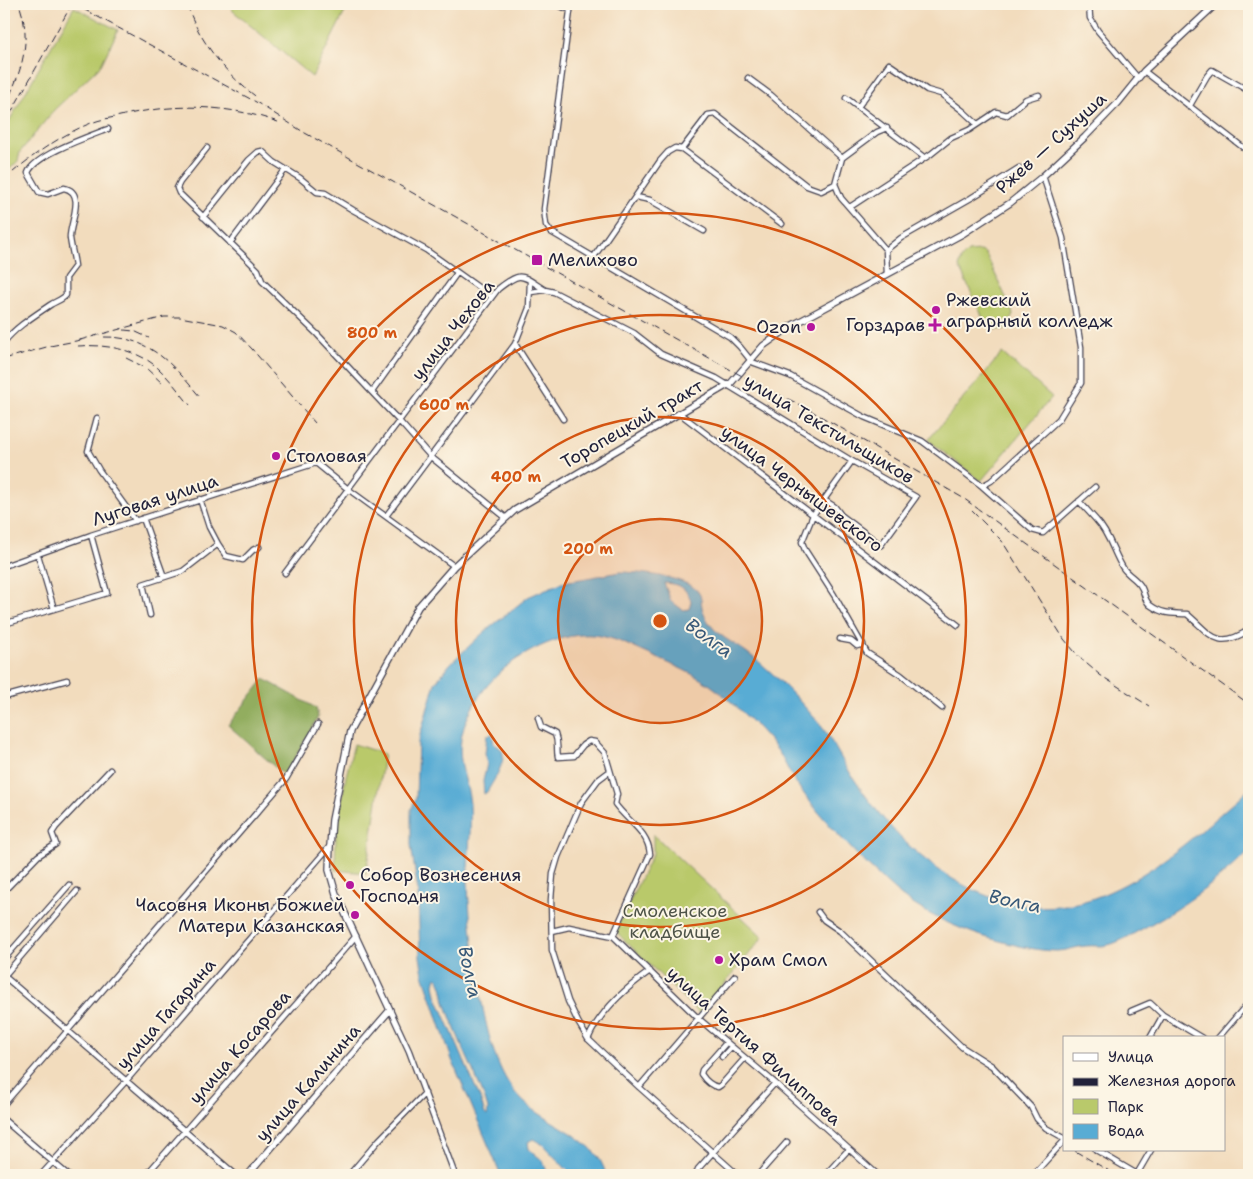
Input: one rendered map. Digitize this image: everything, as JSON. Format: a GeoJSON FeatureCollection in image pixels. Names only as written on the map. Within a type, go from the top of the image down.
{"type":"FeatureCollection","features":[{"type":"Feature","properties":{"kind":"main road","name":"Ржев — Сухуша"},"geometry":{"type":"LineString","coordinates":[[887,274],[964,233],[1010,202],[1043,176],[1102,120],[1144,71],[1216,4]]}},
{"type":"Feature","properties":{"kind":"main road"},"geometry":{"type":"LineString","coordinates":[[750,360],[763,346],[791,326],[887,274]]}},
{"type":"Feature","properties":{"kind":"main road","name":"Торопецкий тракт"},"geometry":{"type":"LineString","coordinates":[[390,1010],[336,894],[329,870],[330,846],[332,820],[350,731],[418,607],[454,566],[514,510],[728,385],[739,375],[750,360]]}},
{"type":"Feature","properties":{"kind":"main road","name":"улица Калинина"},"geometry":{"type":"LineString","coordinates":[[248,1175],[390,1010]]}},
{"type":"Feature","properties":{"kind":"street"},"geometry":{"type":"LineString","coordinates":[[555,4],[570,10]]}},
{"type":"Feature","properties":{"kind":"street"},"geometry":{"type":"LineString","coordinates":[[571,4],[544,209],[544,219],[551,232],[730,337],[754,363],[790,376],[864,417],[922,442],[982,486],[1032,530],[1043,533],[1095,487]]}},
{"type":"Feature","properties":{"kind":"street"},"geometry":{"type":"LineString","coordinates":[[1089,4],[1090,18],[1098,31],[1138,78]]}},
{"type":"Feature","properties":{"kind":"street"},"geometry":{"type":"LineString","coordinates":[[858,106],[889,64],[927,90],[941,94],[977,124]]}},
{"type":"Feature","properties":{"kind":"street"},"geometry":{"type":"LineString","coordinates":[[1189,107],[1212,70],[1249,91]]}},
{"type":"Feature","properties":{"kind":"street"},"geometry":{"type":"LineString","coordinates":[[1144,71],[1249,152]]}},
{"type":"Feature","properties":{"kind":"street"},"geometry":{"type":"LineString","coordinates":[[748,78],[771,95],[842,158]]}},
{"type":"Feature","properties":{"kind":"street"},"geometry":{"type":"LineString","coordinates":[[850,207],[939,149],[946,142],[969,130],[996,112],[1007,115],[1026,99],[1039,95]]}},
{"type":"Feature","properties":{"kind":"street"},"geometry":{"type":"LineString","coordinates":[[846,98],[925,158]]}},
{"type":"Feature","properties":{"kind":"street"},"geometry":{"type":"LineString","coordinates":[[682,149],[708,115],[715,114],[807,186],[821,191],[835,184]]}},
{"type":"Feature","properties":{"kind":"street"},"geometry":{"type":"LineString","coordinates":[[887,128],[877,132],[842,158],[835,184],[841,198],[886,250],[887,274]]}},
{"type":"Feature","properties":{"kind":"street"},"geometry":{"type":"LineString","coordinates":[[4,342],[26,321],[63,299],[66,295],[66,278],[75,266],[70,236],[75,216],[75,200],[72,192],[64,188],[48,194],[42,194],[28,173],[29,169],[42,158],[108,129]]}},
{"type":"Feature","properties":{"kind":"street"},"geometry":{"type":"LineString","coordinates":[[207,148],[180,182],[177,188],[178,193],[258,270],[262,281],[317,334],[431,457],[505,517]]}},
{"type":"Feature","properties":{"kind":"street"},"geometry":{"type":"LineString","coordinates":[[593,258],[668,152],[675,148],[682,149],[782,224]]}},
{"type":"Feature","properties":{"kind":"street"},"geometry":{"type":"LineString","coordinates":[[203,217],[249,160],[262,151],[317,192],[325,193],[426,250],[457,274],[492,297]]}},
{"type":"Feature","properties":{"kind":"street"},"geometry":{"type":"LineString","coordinates":[[886,250],[901,238],[1019,168]]}},
{"type":"Feature","properties":{"kind":"street"},"geometry":{"type":"LineString","coordinates":[[230,243],[286,170]]}},
{"type":"Feature","properties":{"kind":"street"},"geometry":{"type":"LineString","coordinates":[[982,486],[991,481],[1059,419],[1081,383],[1081,347],[1063,238],[1043,176]]}},
{"type":"Feature","properties":{"kind":"street"},"geometry":{"type":"LineString","coordinates":[[636,197],[650,200],[704,231]]}},
{"type":"Feature","properties":{"kind":"street"},"geometry":{"type":"LineString","coordinates":[[372,392],[457,274]]}},
{"type":"Feature","properties":{"kind":"street","name":"улица Чехова"},"geometry":{"type":"LineString","coordinates":[[285,573],[498,289],[515,277],[523,276],[530,281]]}},
{"type":"Feature","properties":{"kind":"street"},"geometry":{"type":"LineString","coordinates":[[530,281],[545,290]]}},
{"type":"Feature","properties":{"kind":"street"},"geometry":{"type":"LineString","coordinates":[[386,516],[515,344],[529,308],[530,281]]}},
{"type":"Feature","properties":{"kind":"street"},"geometry":{"type":"LineString","coordinates":[[531,292],[545,290]]}},
{"type":"Feature","properties":{"kind":"street","name":"улица Текстильщиков"},"geometry":{"type":"LineString","coordinates":[[545,290],[565,296],[634,333],[661,354],[704,372],[728,385],[852,461],[916,497],[881,545],[824,500]]}},
{"type":"Feature","properties":{"kind":"street"},"geometry":{"type":"LineString","coordinates":[[515,344],[564,418]]}},
{"type":"Feature","properties":{"kind":"street","name":"улица Чернышевского"},"geometry":{"type":"LineString","coordinates":[[679,413],[958,625]]}},
{"type":"Feature","properties":{"kind":"street"},"geometry":{"type":"LineString","coordinates":[[97,418],[88,451],[99,470],[136,521]]}},
{"type":"Feature","properties":{"kind":"street"},"geometry":{"type":"LineString","coordinates":[[852,461],[813,515],[802,542],[804,550],[834,595],[867,653],[901,675],[942,708]]}},
{"type":"Feature","properties":{"kind":"street","name":"Луговая улица"},"geometry":{"type":"LineString","coordinates":[[4,566],[200,499],[316,463],[348,489]]}},
{"type":"Feature","properties":{"kind":"street"},"geometry":{"type":"LineString","coordinates":[[348,489],[454,566]]}},
{"type":"Feature","properties":{"kind":"street"},"geometry":{"type":"LineString","coordinates":[[200,499],[209,527],[226,556],[243,560],[259,547]]}},
{"type":"Feature","properties":{"kind":"street"},"geometry":{"type":"LineString","coordinates":[[1080,501],[1097,521],[1116,552],[1123,568],[1139,584],[1148,603],[1162,612],[1187,614],[1207,633],[1217,639],[1228,640],[1249,630]]}},
{"type":"Feature","properties":{"kind":"street"},"geometry":{"type":"LineString","coordinates":[[143,518],[164,577]]}},
{"type":"Feature","properties":{"kind":"street"},"geometry":{"type":"LineString","coordinates":[[4,624],[107,593],[91,535]]}},
{"type":"Feature","properties":{"kind":"street"},"geometry":{"type":"LineString","coordinates":[[150,615],[143,584],[183,571],[218,544]]}},
{"type":"Feature","properties":{"kind":"street"},"geometry":{"type":"LineString","coordinates":[[38,555],[54,609]]}},
{"type":"Feature","properties":{"kind":"street"},"geometry":{"type":"LineString","coordinates":[[840,639],[851,641],[858,646],[863,644]]}},
{"type":"Feature","properties":{"kind":"street"},"geometry":{"type":"LineString","coordinates":[[4,697],[68,680]]}},
{"type":"Feature","properties":{"kind":"street"},"geometry":{"type":"LineString","coordinates":[[538,718],[541,727],[556,734],[559,742],[556,752],[558,757],[574,756],[589,741],[595,742],[605,753],[617,794],[615,804],[622,814],[645,836],[650,854],[613,936],[569,927],[552,931]]}},
{"type":"Feature","properties":{"kind":"street"},"geometry":{"type":"LineString","coordinates":[[4,1104],[286,780],[318,724]]}},
{"type":"Feature","properties":{"kind":"street"},"geometry":{"type":"LineString","coordinates":[[4,891],[6,885],[38,856],[56,844],[52,833],[56,827],[110,770]]}},
{"type":"Feature","properties":{"kind":"street"},"geometry":{"type":"LineString","coordinates":[[610,771],[598,780],[581,803],[558,857],[553,874],[550,922],[552,950],[568,1001],[588,1039],[738,1175]]}},
{"type":"Feature","properties":{"kind":"street","name":"улица Гагарина"},"geometry":{"type":"LineString","coordinates":[[41,1175],[126,1081],[330,846]]}},
{"type":"Feature","properties":{"kind":"street"},"geometry":{"type":"LineString","coordinates":[[4,959],[69,884]]}},
{"type":"Feature","properties":{"kind":"street"},"geometry":{"type":"LineString","coordinates":[[76,891],[4,976],[236,1175]]}},
{"type":"Feature","properties":{"kind":"street"},"geometry":{"type":"LineString","coordinates":[[818,912],[824,920],[840,931],[962,1046],[992,1066],[1031,1107],[1037,1119],[1046,1128],[1063,1139]]}},
{"type":"Feature","properties":{"kind":"street","name":"улица Косарова"},"geometry":{"type":"LineString","coordinates":[[146,1175],[356,936]]}},
{"type":"Feature","properties":{"kind":"street","name":"улица Тертия Филиппова"},"geometry":{"type":"LineString","coordinates":[[613,936],[699,1019],[775,1083],[878,1175]]}},
{"type":"Feature","properties":{"kind":"street"},"geometry":{"type":"LineString","coordinates":[[588,1039],[593,1028],[613,1004],[632,984],[650,971]]}},
{"type":"Feature","properties":{"kind":"street"},"geometry":{"type":"LineString","coordinates":[[639,1087],[735,976]]}},
{"type":"Feature","properties":{"kind":"street"},"geometry":{"type":"LineString","coordinates":[[1220,1036],[1249,1002]]}},
{"type":"Feature","properties":{"kind":"street"},"geometry":{"type":"LineString","coordinates":[[1131,1011],[1150,1003],[1163,1015],[1199,1036]]}},
{"type":"Feature","properties":{"kind":"street"},"geometry":{"type":"LineString","coordinates":[[390,1010],[410,1052],[455,1175]]}},
{"type":"Feature","properties":{"kind":"street"},"geometry":{"type":"LineString","coordinates":[[1151,1036],[1163,1015]]}},
{"type":"Feature","properties":{"kind":"street"},"geometry":{"type":"LineString","coordinates":[[726,1043],[702,1070],[701,1074],[703,1077],[713,1086],[718,1087],[721,1085],[745,1058]]}},
{"type":"Feature","properties":{"kind":"street"},"geometry":{"type":"LineString","coordinates":[[722,1057],[731,1047]]}},
{"type":"Feature","properties":{"kind":"street"},"geometry":{"type":"LineString","coordinates":[[696,1175],[698,1170],[775,1083]]}},
{"type":"Feature","properties":{"kind":"street"},"geometry":{"type":"LineString","coordinates":[[349,1175],[379,1140],[425,1093]]}},
{"type":"Feature","properties":{"kind":"street"},"geometry":{"type":"LineString","coordinates":[[4,1120],[68,1175]]}},
{"type":"Feature","properties":{"kind":"street"},"geometry":{"type":"LineString","coordinates":[[1033,1175],[1063,1141]]}},
{"type":"Feature","properties":{"kind":"street"},"geometry":{"type":"LineString","coordinates":[[758,1175],[788,1142]]}},
{"type":"Feature","properties":{"kind":"street"},"geometry":{"type":"LineString","coordinates":[[825,1175],[848,1150]]}},
{"type":"Feature","properties":{"kind":"street"},"geometry":{"type":"LineString","coordinates":[[1099,1152],[1137,1174],[1150,1152]]}},
{"type":"Feature","properties":{"kind":"street"},"geometry":{"type":"LineString","coordinates":[[448,1175],[453,1170]]}},
{"type":"Feature","properties":{"kind":"green space"},"geometry":{"type":"Polygon","coordinates":[[[229,4],[349,4],[312,77],[233,11],[229,4]]]}},
{"type":"Feature","properties":{"kind":"green space"},"geometry":{"type":"Polygon","coordinates":[[[74,7],[118,30],[101,65],[54,110],[20,152],[18,161],[4,175],[4,130],[74,7]]]}},
{"type":"Feature","properties":{"kind":"green space"},"geometry":{"type":"Polygon","coordinates":[[[981,251],[986,254],[1012,311],[1013,315],[1005,329],[999,330],[985,322],[959,267],[961,259],[968,252],[981,251]]]}},
{"type":"Feature","properties":{"kind":"green space"},"geometry":{"type":"Polygon","coordinates":[[[1002,353],[1052,397],[981,481],[928,440],[1002,353]]]}},
{"type":"Feature","properties":{"kind":"green space"},"geometry":{"type":"Polygon","coordinates":[[[264,679],[316,708],[318,717],[285,776],[228,725],[264,679]]]}},
{"type":"Feature","properties":{"kind":"green space"},"geometry":{"type":"Polygon","coordinates":[[[354,744],[384,754],[366,873],[335,870],[336,832],[354,744]]]}},
{"type":"Feature","properties":{"kind":"green space","name":"Смоленское кладбище"},"geometry":{"type":"Polygon","coordinates":[[[653,834],[763,937],[700,1014],[615,931],[653,853],[653,834]]]}},
{"type":"Feature","properties":{"kind":"water","name":"Волга"},"geometry":{"type":"Polygon","coordinates":[[[628,572],[676,580],[695,589],[700,595],[702,609],[712,627],[720,635],[762,664],[788,688],[819,723],[865,795],[899,836],[919,855],[941,871],[964,885],[988,896],[1013,904],[1040,907],[1067,905],[1094,898],[1126,884],[1170,856],[1249,788],[1249,851],[1215,881],[1185,903],[1151,924],[1112,944],[1048,951],[985,937],[937,917],[902,897],[893,889],[831,827],[798,786],[780,754],[768,738],[710,685],[674,665],[610,638],[581,635],[546,644],[514,661],[496,676],[474,705],[468,716],[461,739],[460,756],[470,804],[468,886],[473,944],[487,1028],[499,1066],[505,1078],[520,1098],[543,1116],[581,1140],[592,1150],[601,1161],[606,1175],[572,1175],[542,1144],[533,1139],[528,1142],[529,1149],[543,1161],[548,1175],[501,1175],[452,1060],[423,974],[420,957],[418,892],[411,845],[411,810],[416,798],[418,742],[435,683],[450,664],[483,633],[528,597],[564,582],[628,572]],[[664,583],[671,601],[683,610],[689,609],[691,602],[687,593],[678,585],[664,583]],[[436,977],[434,984],[436,995],[487,1116],[488,1109],[485,1099],[450,1017],[441,983],[436,977]]]}},
{"type":"Feature","properties":{"kind":"water"},"geometry":{"type":"Polygon","coordinates":[[[492,734],[494,744],[503,753],[503,759],[496,777],[484,794],[483,781],[487,764],[485,754],[487,735],[492,734]]]}},
{"type":"Feature","properties":{"kind":"railway"},"geometry":{"type":"LineString","coordinates":[[4,107],[20,69],[25,44],[25,31],[19,4]]}},
{"type":"Feature","properties":{"kind":"railway"},"geometry":{"type":"LineString","coordinates":[[4,125],[72,4]]}},
{"type":"Feature","properties":{"kind":"railway"},"geometry":{"type":"LineString","coordinates":[[74,4],[256,102],[305,133],[722,365],[766,389],[801,405],[963,498],[1249,704]]}},
{"type":"Feature","properties":{"kind":"railway"},"geometry":{"type":"LineString","coordinates":[[187,4],[198,31],[215,56],[235,79],[258,98]]}},
{"type":"Feature","properties":{"kind":"railway"},"geometry":{"type":"LineString","coordinates":[[4,180],[58,139],[103,119],[160,109],[199,107],[239,112],[278,122]]}},
{"type":"Feature","properties":{"kind":"railway"},"geometry":{"type":"LineString","coordinates":[[80,340],[164,317],[180,317],[223,325],[236,332],[252,349],[315,423]]}},
{"type":"Feature","properties":{"kind":"railway"},"geometry":{"type":"LineString","coordinates":[[124,330],[134,331],[149,338]]}},
{"type":"Feature","properties":{"kind":"railway"},"geometry":{"type":"LineString","coordinates":[[104,337],[120,338],[148,347],[171,364],[201,398]]}},
{"type":"Feature","properties":{"kind":"railway"},"geometry":{"type":"LineString","coordinates":[[4,359],[50,346],[86,339]]}},
{"type":"Feature","properties":{"kind":"railway"},"geometry":{"type":"LineString","coordinates":[[78,346],[121,349],[151,362],[190,405]]}},
{"type":"Feature","properties":{"kind":"railway"},"geometry":{"type":"LineString","coordinates":[[126,358],[146,368],[163,384]]}},
{"type":"Feature","properties":{"kind":"railway"},"geometry":{"type":"LineString","coordinates":[[972,511],[1002,541],[1064,639],[1080,658],[1100,675],[1149,706]]}},
{"type":"Feature","properties":{"kind":"railway"},"geometry":{"type":"LineString","coordinates":[[1077,1152],[1116,1175]]}},
{"type":"Feature","properties":{"kind":"place","name":"Мелихово"},"geometry":{"type":"Point","coordinates":[537,260]}},
{"type":"Feature","properties":{"kind":"place","name":"Ржевский аграрный колледж"},"geometry":{"type":"Point","coordinates":[936,310]}},
{"type":"Feature","properties":{"kind":"place","name":"Горздрав"},"geometry":{"type":"Point","coordinates":[935,325]}},
{"type":"Feature","properties":{"kind":"place","name":"Ozon"},"geometry":{"type":"Point","coordinates":[811,327]}},
{"type":"Feature","properties":{"kind":"place","name":"Столовая"},"geometry":{"type":"Point","coordinates":[276,456]}},
{"type":"Feature","properties":{"kind":"place","name":"Собор Вознесения Господня"},"geometry":{"type":"Point","coordinates":[350,885]}},
{"type":"Feature","properties":{"kind":"place","name":"Часовня Иконы Божией Матери Казанская"},"geometry":{"type":"Point","coordinates":[355,915]}},
{"type":"Feature","properties":{"kind":"place","name":"Храм Смол"},"geometry":{"type":"Point","coordinates":[719,960]}}]}
